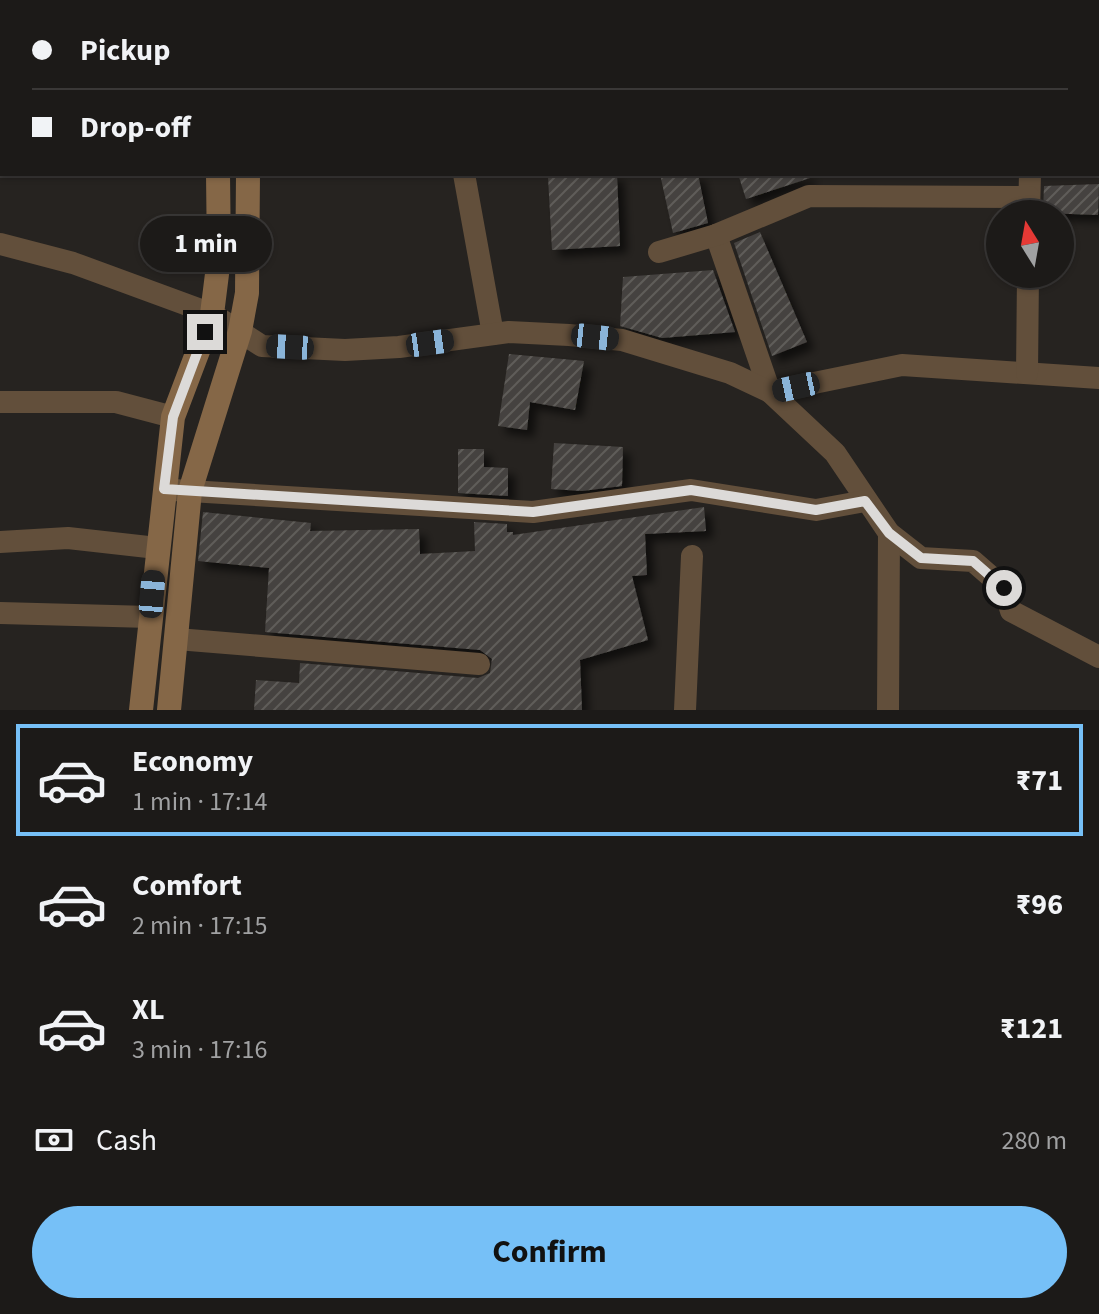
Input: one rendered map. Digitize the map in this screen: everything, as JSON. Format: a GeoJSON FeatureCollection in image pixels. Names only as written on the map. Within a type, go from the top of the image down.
{"type":"FeatureCollection","features":[{"type":"Feature","properties":{"kind":"main road"},"geometry":{"type":"LineString","coordinates":[[141,710],[173,417],[212,314],[219,258],[218,176]]}},
{"type":"Feature","properties":{"kind":"main road"},"geometry":{"type":"LineString","coordinates":[[169,710],[190,491],[240,331],[247,293],[248,176]]}},
{"type":"Feature","properties":{"kind":"street"},"geometry":{"type":"LineString","coordinates":[[464,176],[493,334]]}},
{"type":"Feature","properties":{"kind":"street"},"geometry":{"type":"LineString","coordinates":[[1029,200],[1030,176]]}},
{"type":"Feature","properties":{"kind":"street"},"geometry":{"type":"LineString","coordinates":[[659,252],[716,235],[809,196],[986,204]]}},
{"type":"Feature","properties":{"kind":"street"},"geometry":{"type":"LineString","coordinates":[[716,235],[770,392]]}},
{"type":"Feature","properties":{"kind":"street"},"geometry":{"type":"LineString","coordinates":[[0,244],[73,263],[212,314],[262,346],[345,350],[399,347],[493,334],[569,335],[622,340],[730,373],[770,392],[835,453],[889,533],[921,558],[973,561],[1004,588],[1011,611],[1099,657]]}},
{"type":"Feature","properties":{"kind":"street"},"geometry":{"type":"LineString","coordinates":[[1027,373],[1028,288]]}},
{"type":"Feature","properties":{"kind":"street"},"geometry":{"type":"LineString","coordinates":[[770,392],[902,365],[1099,378]]}},
{"type":"Feature","properties":{"kind":"street"},"geometry":{"type":"LineString","coordinates":[[0,402],[116,402],[173,417]]}},
{"type":"Feature","properties":{"kind":"street"},"geometry":{"type":"LineString","coordinates":[[164,489],[533,512],[691,490],[816,510],[865,501]]}},
{"type":"Feature","properties":{"kind":"street"},"geometry":{"type":"LineString","coordinates":[[888,710],[889,533]]}},
{"type":"Feature","properties":{"kind":"street"},"geometry":{"type":"LineString","coordinates":[[0,542],[68,538],[157,548]]}},
{"type":"Feature","properties":{"kind":"street"},"geometry":{"type":"LineString","coordinates":[[685,710],[692,556]]}},
{"type":"Feature","properties":{"kind":"street"},"geometry":{"type":"LineString","coordinates":[[0,613],[150,617]]}},
{"type":"Feature","properties":{"kind":"street"},"geometry":{"type":"LineString","coordinates":[[177,639],[479,664]]}},
{"type":"Feature","properties":{"kind":"building"},"geometry":{"type":"Polygon","coordinates":[[[617,176],[620,246],[552,250],[548,177],[617,176]]]}},
{"type":"Feature","properties":{"kind":"building"},"geometry":{"type":"Polygon","coordinates":[[[660,176],[698,176],[708,223],[673,233],[660,176]]]}},
{"type":"Feature","properties":{"kind":"building"},"geometry":{"type":"Polygon","coordinates":[[[739,176],[810,176],[810,178],[746,199],[739,176]]]}},
{"type":"Feature","properties":{"kind":"building"},"geometry":{"type":"Polygon","coordinates":[[[1099,184],[1098,215],[1074,214],[1074,200],[1043,200],[1044,186],[1099,184]]]}},
{"type":"Feature","properties":{"kind":"building"},"geometry":{"type":"Polygon","coordinates":[[[760,232],[807,342],[772,356],[734,243],[760,232]]]}},
{"type":"Feature","properties":{"kind":"building"},"geometry":{"type":"Polygon","coordinates":[[[713,270],[735,332],[662,338],[620,326],[623,277],[713,270]]]}},
{"type":"Feature","properties":{"kind":"building"},"geometry":{"type":"Polygon","coordinates":[[[509,354],[584,361],[575,410],[530,402],[527,430],[498,426],[509,354]]]}},
{"type":"Feature","properties":{"kind":"building"},"geometry":{"type":"Polygon","coordinates":[[[554,443],[623,447],[622,486],[582,491],[551,489],[554,443]]]}},
{"type":"Feature","properties":{"kind":"building"},"geometry":{"type":"Polygon","coordinates":[[[458,449],[484,449],[484,467],[508,468],[508,496],[458,493],[458,449]]]}},
{"type":"Feature","properties":{"kind":"building"},"geometry":{"type":"Polygon","coordinates":[[[704,507],[706,531],[645,534],[647,575],[632,576],[648,640],[580,660],[582,710],[254,710],[256,680],[299,683],[300,663],[478,678],[490,673],[492,659],[480,650],[265,632],[269,568],[198,561],[203,512],[311,523],[310,531],[419,529],[420,554],[475,551],[474,522],[507,524],[507,532],[513,532],[513,535],[704,507]]]}},
{"type":"Feature","properties":{"kind":"route"},"geometry":{"type":"LineString","coordinates":[[205,332],[173,417],[164,489],[533,512],[691,490],[816,510],[865,501],[889,533],[921,558],[973,561],[1004,588]]}}]}
